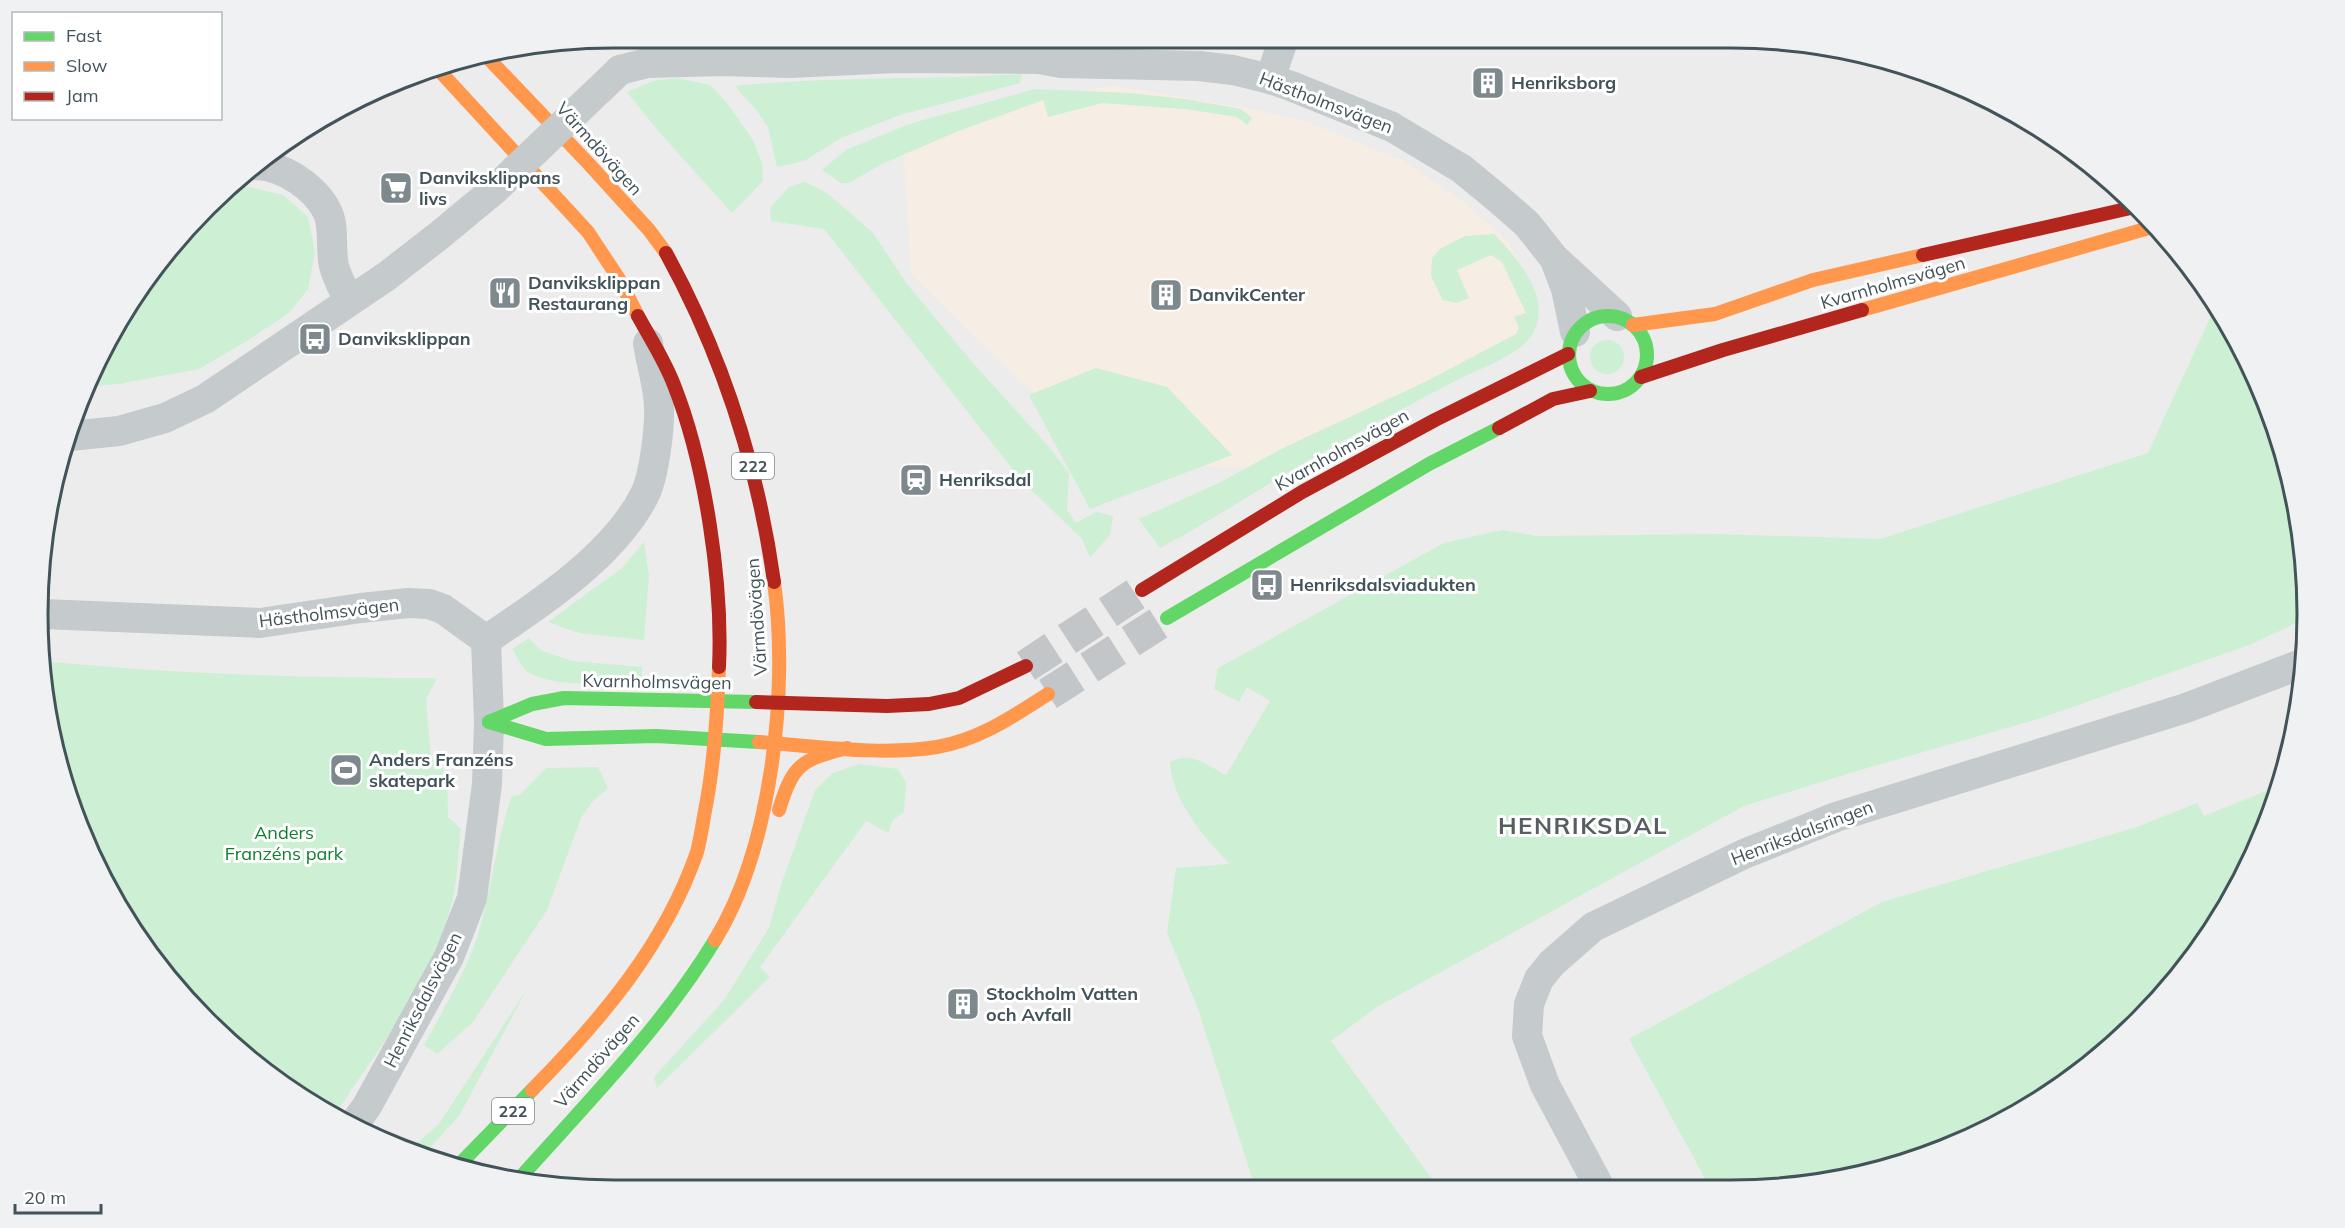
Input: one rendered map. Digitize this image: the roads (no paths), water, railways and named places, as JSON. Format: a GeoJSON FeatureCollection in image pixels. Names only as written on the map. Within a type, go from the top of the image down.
{"type":"FeatureCollection","features":[{"type":"Feature","properties":{"kind":"street","name":"Hästholmsvägen"},"geometry":{"type":"LineString","coordinates":[[349,301],[387,276],[494,190],[621,70],[657,62],[790,63],[1039,48],[1060,63],[1199,66],[1270,79],[1392,127],[1462,169],[1527,224],[1554,258],[1625,320]]}},
{"type":"Feature","properties":{"kind":"street"},"geometry":{"type":"LineString","coordinates":[[1270,79],[1281,48]]}},
{"type":"Feature","properties":{"kind":"street","name":"Värmdövägen"},"geometry":{"type":"LineString","coordinates":[[492,62],[577,149],[662,247],[702,328],[735,409],[756,474],[774,573],[780,653],[780,702],[766,804],[748,865],[726,921],[696,970],[622,1062],[525,1172]]}},
{"type":"Feature","properties":{"kind":"street","name":"Värmdövägen"},"geometry":{"type":"LineString","coordinates":[[443,75],[588,232],[619,279],[674,384],[692,443],[706,504],[716,579],[720,653],[719,701],[710,787],[696,851],[664,927],[601,1016],[464,1160]]}},
{"type":"Feature","properties":{"kind":"street"},"geometry":{"type":"LineString","coordinates":[[77,435],[131,428],[165,418],[205,399],[349,301],[334,267],[329,213],[317,196],[299,181],[281,171],[266,168]]}},
{"type":"Feature","properties":{"kind":"street","name":"Kvarnholmsvägen"},"geometry":{"type":"LineString","coordinates":[[1625,320],[1715,314],[1813,280],[2126,209]]}},
{"type":"Feature","properties":{"kind":"street","name":"Kvarnholmsvägen"},"geometry":{"type":"LineString","coordinates":[[1641,377],[1723,350],[2145,229]]}},
{"type":"Feature","properties":{"kind":"street","name":"Hästholmsvägen"},"geometry":{"type":"LineString","coordinates":[[1554,258],[1566,289],[1571,343]]}},
{"type":"Feature","properties":{"kind":"street"},"geometry":{"type":"LineString","coordinates":[[1601,315],[1625,320],[1640,333],[1646,348],[1648,362],[1641,377],[1630,388],[1616,394],[1603,395],[1590,391],[1579,383],[1571,371],[1571,343],[1586,321],[1601,315]]}},
{"type":"Feature","properties":{"kind":"street"},"geometry":{"type":"LineString","coordinates":[[645,327],[659,406],[657,440],[645,495],[622,529],[584,568],[525,614],[486,640],[489,722],[546,739],[656,736],[883,750],[938,747],[965,739],[996,727],[1048,694]]}},
{"type":"Feature","properties":{"kind":"street","name":"Kvarnholmsvägen"},"geometry":{"type":"LineString","coordinates":[[1142,591],[1302,492],[1571,343]]}},
{"type":"Feature","properties":{"kind":"street"},"geometry":{"type":"LineString","coordinates":[[1167,618],[1429,464],[1553,399],[1590,391]]}},
{"type":"Feature","properties":{"kind":"street","name":"Hästholmsvägen"},"geometry":{"type":"LineString","coordinates":[[48,614],[260,623],[362,608],[408,603],[429,604],[443,609],[486,640]]}},
{"type":"Feature","properties":{"kind":"street","name":"Kvarnholmsvägen"},"geometry":{"type":"LineString","coordinates":[[489,722],[532,704],[564,698],[887,706],[929,704],[959,698],[1026,666]]}},
{"type":"Feature","properties":{"kind":"street","name":"Henriksdalsringen"},"geometry":{"type":"LineString","coordinates":[[1596,1180],[1545,1085],[1527,1036],[1529,1004],[1539,979],[1552,963],[1593,927],[1744,854],[1836,817],[2186,708],[2294,667]]}},
{"type":"Feature","properties":{"kind":"street","name":"Henriksdalsvägen"},"geometry":{"type":"LineString","coordinates":[[358,1119],[449,957],[472,898],[487,784],[489,722]]}},
{"type":"Feature","properties":{"kind":"street"},"geometry":{"type":"LineString","coordinates":[[752,896],[793,771],[805,761],[847,748]]}},
{"type":"Feature","properties":{"kind":"street"},"geometry":{"type":"LineString","coordinates":[[622,1062],[646,1055],[654,1048]]}},
{"type":"Feature","properties":{"kind":"tunnel"},"geometry":{"type":"LineString","coordinates":[[1026,666],[1142,590]]}},
{"type":"Feature","properties":{"kind":"tunnel"},"geometry":{"type":"LineString","coordinates":[[1048,694],[1167,618]]}},
{"type":"Feature","properties":{"kind":"place","name":"Henriksborg"},"geometry":{"type":"Point","coordinates":[1488,83]}},
{"type":"Feature","properties":{"kind":"place","name":"Danviksklippans livs"},"geometry":{"type":"Point","coordinates":[396,188]}},
{"type":"Feature","properties":{"kind":"place","name":"Danviksklippan Restaurang"},"geometry":{"type":"Point","coordinates":[505,293]}},
{"type":"Feature","properties":{"kind":"place","name":"DanvikCenter"},"geometry":{"type":"Point","coordinates":[1166,295]}},
{"type":"Feature","properties":{"kind":"place","name":"Danviksklippan"},"geometry":{"type":"Point","coordinates":[315,339]}},
{"type":"Feature","properties":{"kind":"place","name":"Henriksdal"},"geometry":{"type":"Point","coordinates":[916,480]}},
{"type":"Feature","properties":{"kind":"place","name":"Henriksdalsviadukten"},"geometry":{"type":"Point","coordinates":[1267,585]}},
{"type":"Feature","properties":{"kind":"place","name":"Anders Franzéns skatepark"},"geometry":{"type":"Point","coordinates":[346,770]}},
{"type":"Feature","properties":{"kind":"place","name":"Stockholm Vatten och Avfall"},"geometry":{"type":"Point","coordinates":[963,1004]}},
{"type":"Feature","properties":{"kind":"district","name":"HENRIKSDAL"},"geometry":{"type":"Point","coordinates":[1583,826]}},
{"type":"Feature","properties":{"kind":"park label","name":"Anders Franzéns park"},"geometry":{"type":"Point","coordinates":[284,843]}}]}
